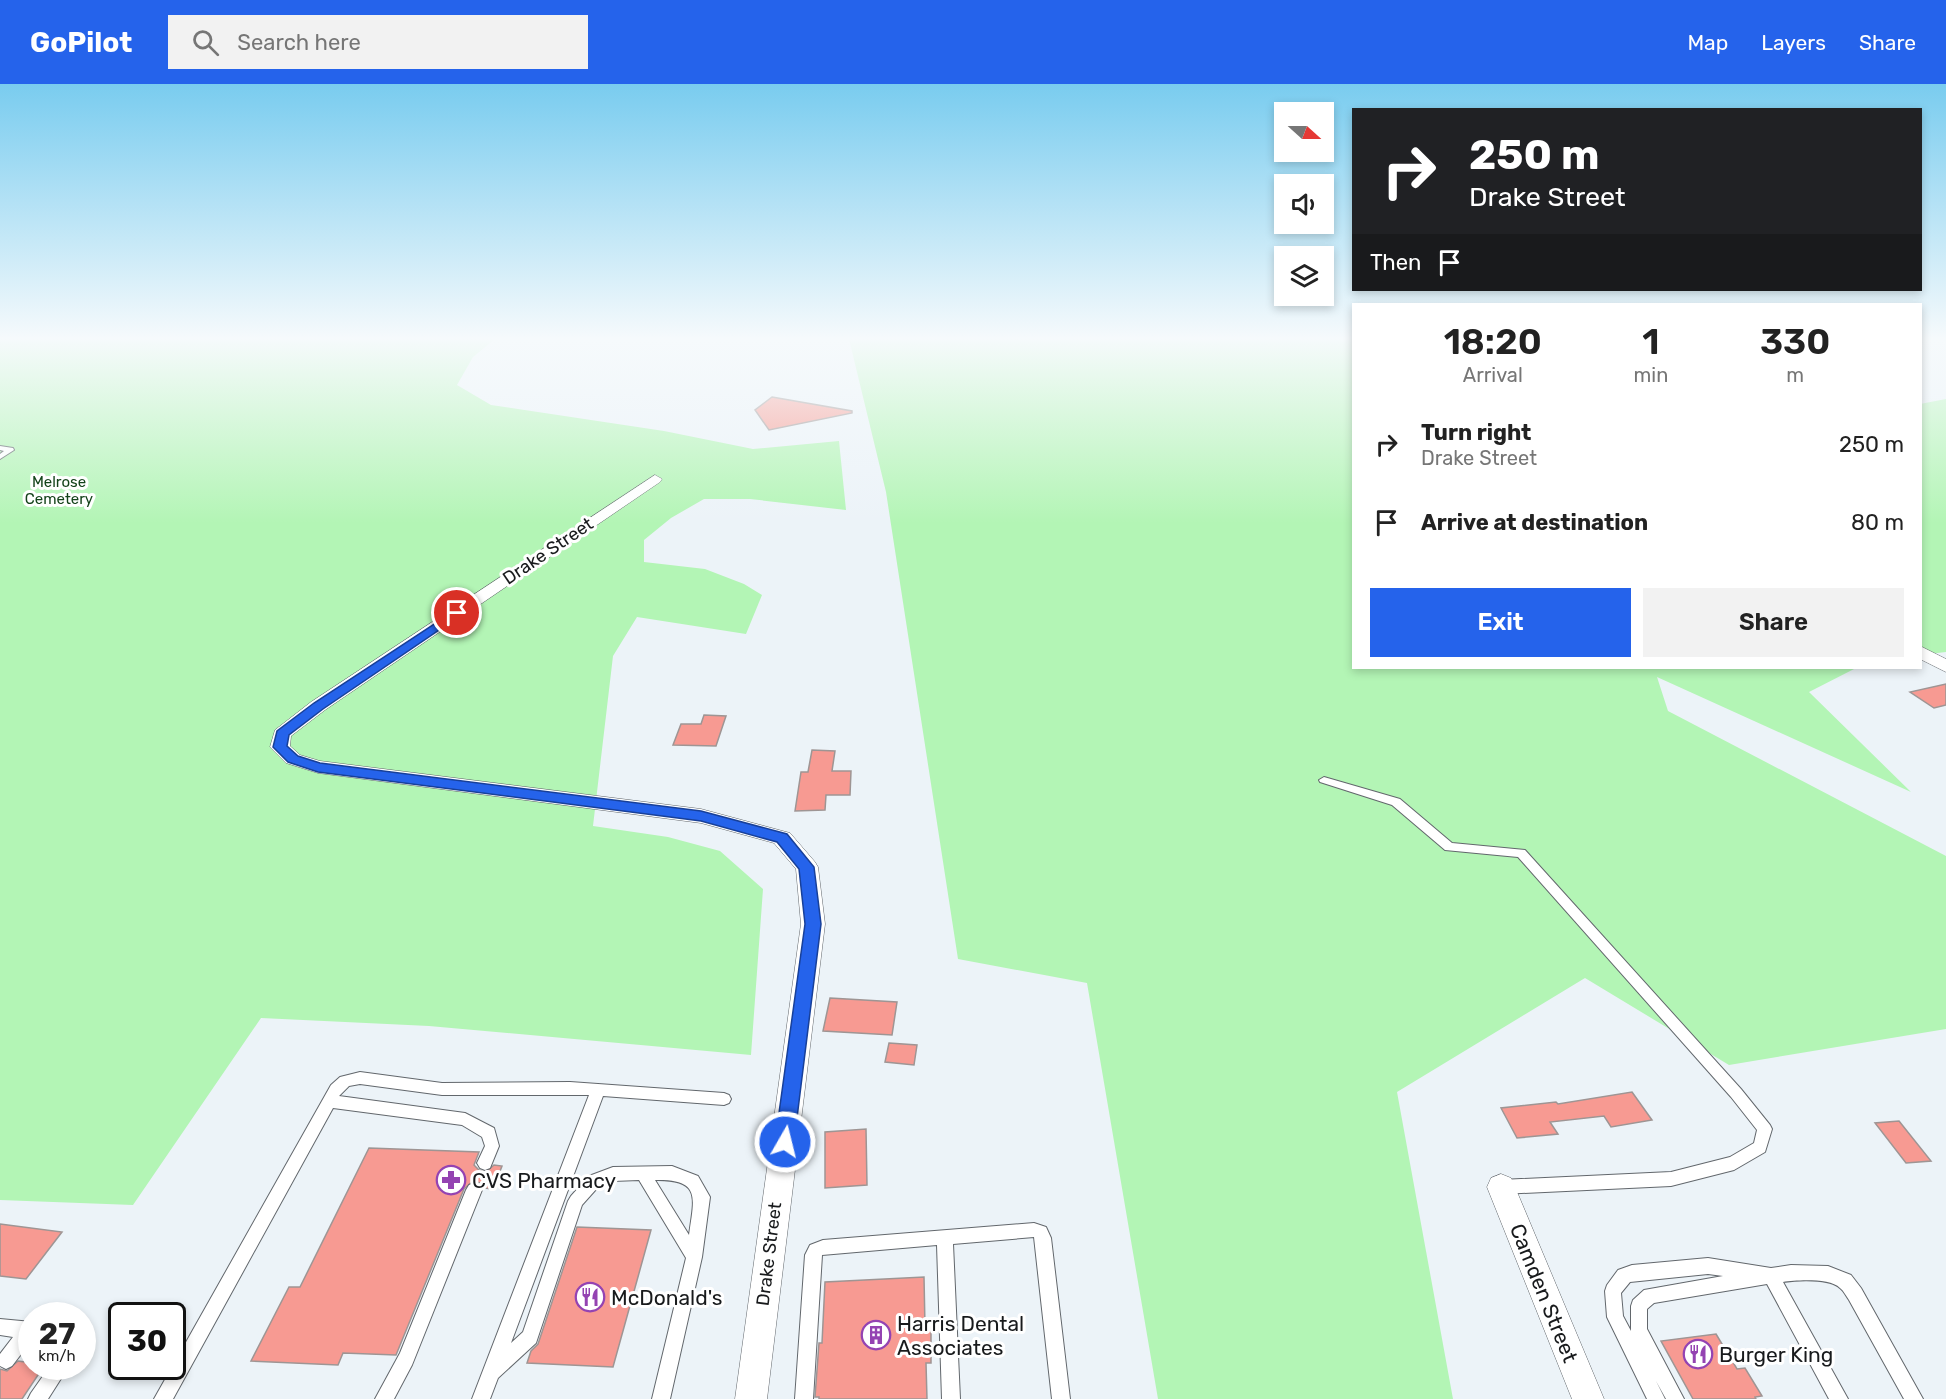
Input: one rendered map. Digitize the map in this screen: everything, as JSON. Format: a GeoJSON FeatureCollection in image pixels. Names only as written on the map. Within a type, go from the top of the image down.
{"type":"FeatureCollection","features":[{"type":"Feature","properties":{"kind":"street","name":"Drake Street"},"geometry":{"type":"LineString","coordinates":[[655,479],[318,706],[282,734],[280,747],[293,759],[318,767],[701,816],[782,838],[807,867],[813,924],[751,1399]]}},
{"type":"Feature","properties":{"kind":"street"},"geometry":{"type":"LineString","coordinates":[[1922,652],[1946,667]]}},
{"type":"Feature","properties":{"kind":"street","name":"Camden Street"},"geometry":{"type":"LineString","coordinates":[[1501,1187],[1588,1399]]}},
{"type":"Feature","properties":{"kind":"lane"},"geometry":{"type":"LineString","coordinates":[[0,448],[10,450],[0,457]]}},
{"type":"Feature","properties":{"kind":"lane"},"geometry":{"type":"LineString","coordinates":[[1324,780],[1396,802],[1449,847],[1521,853],[1736,1093],[1765,1129],[1760,1147],[1734,1163],[1671,1179],[1501,1187]]}},
{"type":"Feature","properties":{"kind":"lane"},"geometry":{"type":"LineString","coordinates":[[163,1399],[340,1084],[360,1078],[442,1089],[570,1088],[724,1099]]}},
{"type":"Feature","properties":{"kind":"lane"},"geometry":{"type":"LineString","coordinates":[[481,1399],[598,1090]]}},
{"type":"Feature","properties":{"kind":"lane"},"geometry":{"type":"LineString","coordinates":[[329,1101],[465,1119],[489,1133],[492,1146],[485,1163]]}},
{"type":"Feature","properties":{"kind":"lane"},"geometry":{"type":"LineString","coordinates":[[490,1374],[530,1337],[576,1201],[594,1181],[613,1174],[672,1173],[693,1180],[702,1197],[694,1257],[661,1399]]}},
{"type":"Feature","properties":{"kind":"lane"},"geometry":{"type":"LineString","coordinates":[[643,1174],[694,1257]]}},
{"type":"Feature","properties":{"kind":"lane"},"geometry":{"type":"LineString","coordinates":[[384,1399],[406,1359],[474,1190]]}},
{"type":"Feature","properties":{"kind":"lane"},"geometry":{"type":"LineString","coordinates":[[804,1399],[813,1256],[816,1250],[823,1247],[1034,1230],[1040,1232],[1043,1238],[1061,1399]]}},
{"type":"Feature","properties":{"kind":"lane"},"geometry":{"type":"LineString","coordinates":[[945,1238],[951,1399]]}},
{"type":"Feature","properties":{"kind":"lane"},"geometry":{"type":"LineString","coordinates":[[1656,1399],[1615,1317],[1613,1291],[1624,1276],[1708,1266],[1771,1276]]}},
{"type":"Feature","properties":{"kind":"lane"},"geometry":{"type":"LineString","coordinates":[[1675,1399],[1639,1330],[1639,1306],[1650,1296],[1791,1273],[1828,1274],[1845,1281],[1855,1294],[1914,1399]]}},
{"type":"Feature","properties":{"kind":"lane"},"geometry":{"type":"LineString","coordinates":[[1771,1276],[1839,1399]]}},
{"type":"Feature","properties":{"kind":"lane"},"geometry":{"type":"LineString","coordinates":[[0,1327],[18,1329]]}},
{"type":"Feature","properties":{"kind":"lane"},"geometry":{"type":"LineString","coordinates":[[6,1360],[18,1345]]}},
{"type":"Feature","properties":{"kind":"lane"},"geometry":{"type":"LineString","coordinates":[[37,1399],[51,1380]]}},
{"type":"Feature","properties":{"kind":"green space","name":"Melrose Cemetery"},"geometry":{"type":"Polygon","coordinates":[[[0,400],[483,400],[491,405],[664,431],[753,449],[839,441],[846,510],[750,499],[704,499],[671,518],[644,540],[644,562],[705,569],[744,584],[762,595],[746,634],[637,617],[613,656],[593,826],[668,837],[720,851],[763,889],[751,1055],[429,1026],[261,1018],[133,1205],[0,1200],[0,400]]]}},
{"type":"Feature","properties":{"kind":"green space"},"geometry":{"type":"Polygon","coordinates":[[[864,400],[1352,400],[1352,669],[1854,669],[1809,692],[1911,792],[1657,677],[1668,711],[1946,856],[1946,1029],[1729,1065],[1585,978],[1397,1092],[1453,1399],[1158,1399],[1087,983],[958,959],[886,492],[864,400]]]}},
{"type":"Feature","properties":{"kind":"green space"},"geometry":{"type":"Polygon","coordinates":[[[1946,400],[1946,652],[1922,655],[1922,404],[1946,400]]]}},
{"type":"Feature","properties":{"kind":"building"},"geometry":{"type":"Polygon","coordinates":[[[768,400],[791,400],[852,411],[852,413],[769,430],[755,410],[768,400]]]}},
{"type":"Feature","properties":{"kind":"building"},"geometry":{"type":"Polygon","coordinates":[[[1946,684],[1946,705],[1934,708],[1910,692],[1946,684]]]}},
{"type":"Feature","properties":{"kind":"building"},"geometry":{"type":"Polygon","coordinates":[[[704,715],[726,716],[716,746],[673,745],[681,724],[701,724],[704,715]]]}},
{"type":"Feature","properties":{"kind":"building"},"geometry":{"type":"Polygon","coordinates":[[[812,750],[835,751],[832,771],[851,771],[850,795],[826,795],[825,810],[795,811],[801,772],[808,772],[812,750]]]}},
{"type":"Feature","properties":{"kind":"building"},"geometry":{"type":"Polygon","coordinates":[[[830,998],[897,1002],[892,1035],[823,1031],[830,998]]]}},
{"type":"Feature","properties":{"kind":"building"},"geometry":{"type":"Polygon","coordinates":[[[889,1043],[917,1045],[914,1065],[885,1062],[889,1043]]]}},
{"type":"Feature","properties":{"kind":"building"},"geometry":{"type":"Polygon","coordinates":[[[1632,1092],[1652,1120],[1611,1127],[1604,1116],[1550,1122],[1558,1134],[1517,1138],[1501,1108],[1556,1102],[1558,1104],[1632,1092]]]}},
{"type":"Feature","properties":{"kind":"building"},"geometry":{"type":"Polygon","coordinates":[[[1899,1121],[1931,1161],[1906,1163],[1875,1123],[1899,1121]]]}},
{"type":"Feature","properties":{"kind":"building"},"geometry":{"type":"Polygon","coordinates":[[[866,1129],[867,1185],[825,1188],[825,1132],[866,1129]]]}},
{"type":"Feature","properties":{"kind":"building","name":"CVS Pharmacy"},"geometry":{"type":"Polygon","coordinates":[[[369,1148],[479,1152],[474,1165],[479,1170],[486,1172],[494,1165],[502,1166],[493,1189],[484,1188],[480,1183],[473,1181],[464,1189],[396,1355],[343,1353],[338,1365],[251,1361],[289,1287],[300,1287],[369,1148]]]}},
{"type":"Feature","properties":{"kind":"building"},"geometry":{"type":"Polygon","coordinates":[[[0,1224],[62,1232],[26,1279],[0,1276],[0,1224]]]}},
{"type":"Feature","properties":{"kind":"building","name":"McDonald's"},"geometry":{"type":"Polygon","coordinates":[[[577,1227],[651,1230],[613,1367],[527,1363],[531,1351],[538,1344],[577,1227]]]}},
{"type":"Feature","properties":{"kind":"building","name":"Harris Dental Associates"},"geometry":{"type":"Polygon","coordinates":[[[924,1277],[925,1327],[931,1327],[931,1363],[926,1363],[927,1399],[819,1399],[815,1397],[819,1343],[822,1343],[825,1282],[924,1277]]]}},
{"type":"Feature","properties":{"kind":"building","name":"Burger King"},"geometry":{"type":"Polygon","coordinates":[[[1716,1334],[1737,1369],[1745,1368],[1762,1396],[1755,1397],[1756,1399],[1693,1399],[1661,1341],[1716,1334]]]}},
{"type":"Feature","properties":{"kind":"building"},"geometry":{"type":"Polygon","coordinates":[[[18,1361],[18,1380],[35,1380],[22,1399],[0,1399],[0,1369],[7,1371],[18,1361]]]}},
{"type":"Feature","properties":{"kind":"place","name":"CVS Pharmacy"},"geometry":{"type":"Point","coordinates":[451,1180]}},
{"type":"Feature","properties":{"kind":"place","name":"McDonald's"},"geometry":{"type":"Point","coordinates":[590,1297]}},
{"type":"Feature","properties":{"kind":"place","name":"Harris Dental Associates"},"geometry":{"type":"Point","coordinates":[876,1335]}},
{"type":"Feature","properties":{"kind":"place","name":"Burger King"},"geometry":{"type":"Point","coordinates":[1698,1354]}},
{"type":"Feature","properties":{"kind":"route"},"geometry":{"type":"LineString","coordinates":[[457,613],[318,706],[282,734],[280,747],[293,759],[318,767],[701,816],[782,838],[807,867],[813,924],[785,1142]]}}]}
